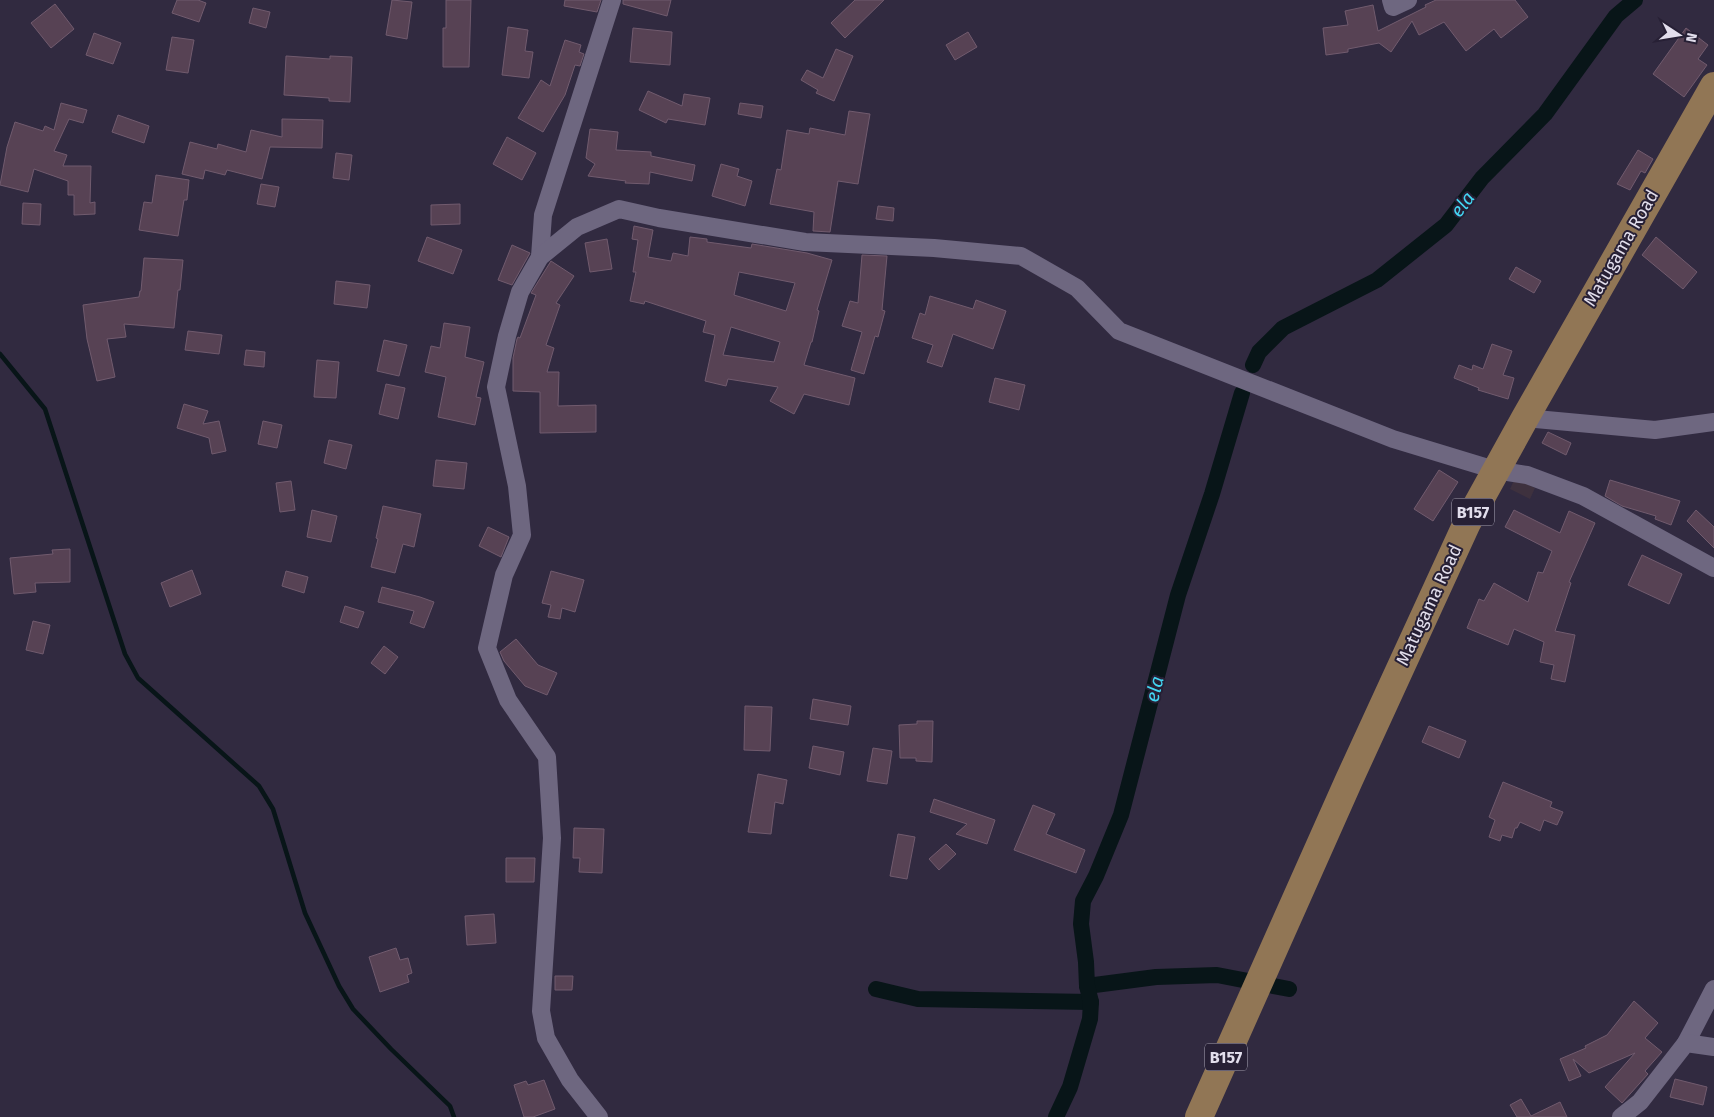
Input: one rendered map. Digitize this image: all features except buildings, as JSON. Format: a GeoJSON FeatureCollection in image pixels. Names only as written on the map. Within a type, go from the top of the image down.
{"type":"FeatureCollection","features":[{"type":"Feature","properties":{"kind":"main road","name":"Matugama Road"},"geometry":{"type":"LineString","coordinates":[[1200,1117],[1361,754],[1467,523],[1495,470],[1714,86]]}},
{"type":"Feature","properties":{"kind":"street"},"geometry":{"type":"LineString","coordinates":[[540,257],[543,214],[612,0]]}},
{"type":"Feature","properties":{"kind":"street"},"geometry":{"type":"LineString","coordinates":[[1391,0],[1393,7],[1408,0]]}},
{"type":"Feature","properties":{"kind":"street"},"geometry":{"type":"LineString","coordinates":[[600,1117],[570,1080],[546,1038],[541,1011],[552,838],[546,757],[508,700],[487,648],[504,575],[522,535],[517,486],[496,388],[507,336],[520,292],[540,257],[577,227],[619,209],[659,218],[805,242],[934,248],[1021,256],[1077,288],[1119,331],[1393,439],[1495,470],[1527,475],[1583,496],[1714,568]]}},
{"type":"Feature","properties":{"kind":"street"},"geometry":{"type":"LineString","coordinates":[[1525,418],[1655,430],[1714,422]]}},
{"type":"Feature","properties":{"kind":"street"},"geometry":{"type":"LineString","coordinates":[[1621,1117],[1640,1102],[1686,1042],[1714,988]]}},
{"type":"Feature","properties":{"kind":"street"},"geometry":{"type":"LineString","coordinates":[[1686,1042],[1714,1047]]}},
{"type":"Feature","properties":{"kind":"shaded area"},"geometry":{"type":"Polygon","coordinates":[[[1515,478],[1535,488],[1530,499],[1510,489],[1515,478]]]}},
{"type":"Feature","properties":{"kind":"waterway","name":"ela"},"geometry":{"type":"LineString","coordinates":[[1253,365],[1259,352],[1283,328],[1377,280],[1446,225],[1482,178],[1545,114],[1616,16],[1635,0]]}},
{"type":"Feature","properties":{"kind":"waterway"},"geometry":{"type":"LineString","coordinates":[[0,354],[45,409],[125,654],[138,678],[259,786],[273,809],[305,913],[339,986],[353,1009],[450,1106],[454,1117]]}},
{"type":"Feature","properties":{"kind":"waterway","name":"ela"},"geometry":{"type":"LineString","coordinates":[[1056,1117],[1070,1087],[1090,1019],[1091,1002],[1087,986],[1081,924],[1083,901],[1096,876],[1121,815],[1178,595],[1212,494],[1242,393]]}},
{"type":"Feature","properties":{"kind":"waterway","name":"ela"},"geometry":{"type":"LineString","coordinates":[[1087,986],[1156,977],[1217,975],[1289,989]]}},
{"type":"Feature","properties":{"kind":"waterway","name":"ela"},"geometry":{"type":"LineString","coordinates":[[876,989],[918,999],[1091,1002]]}}]}
